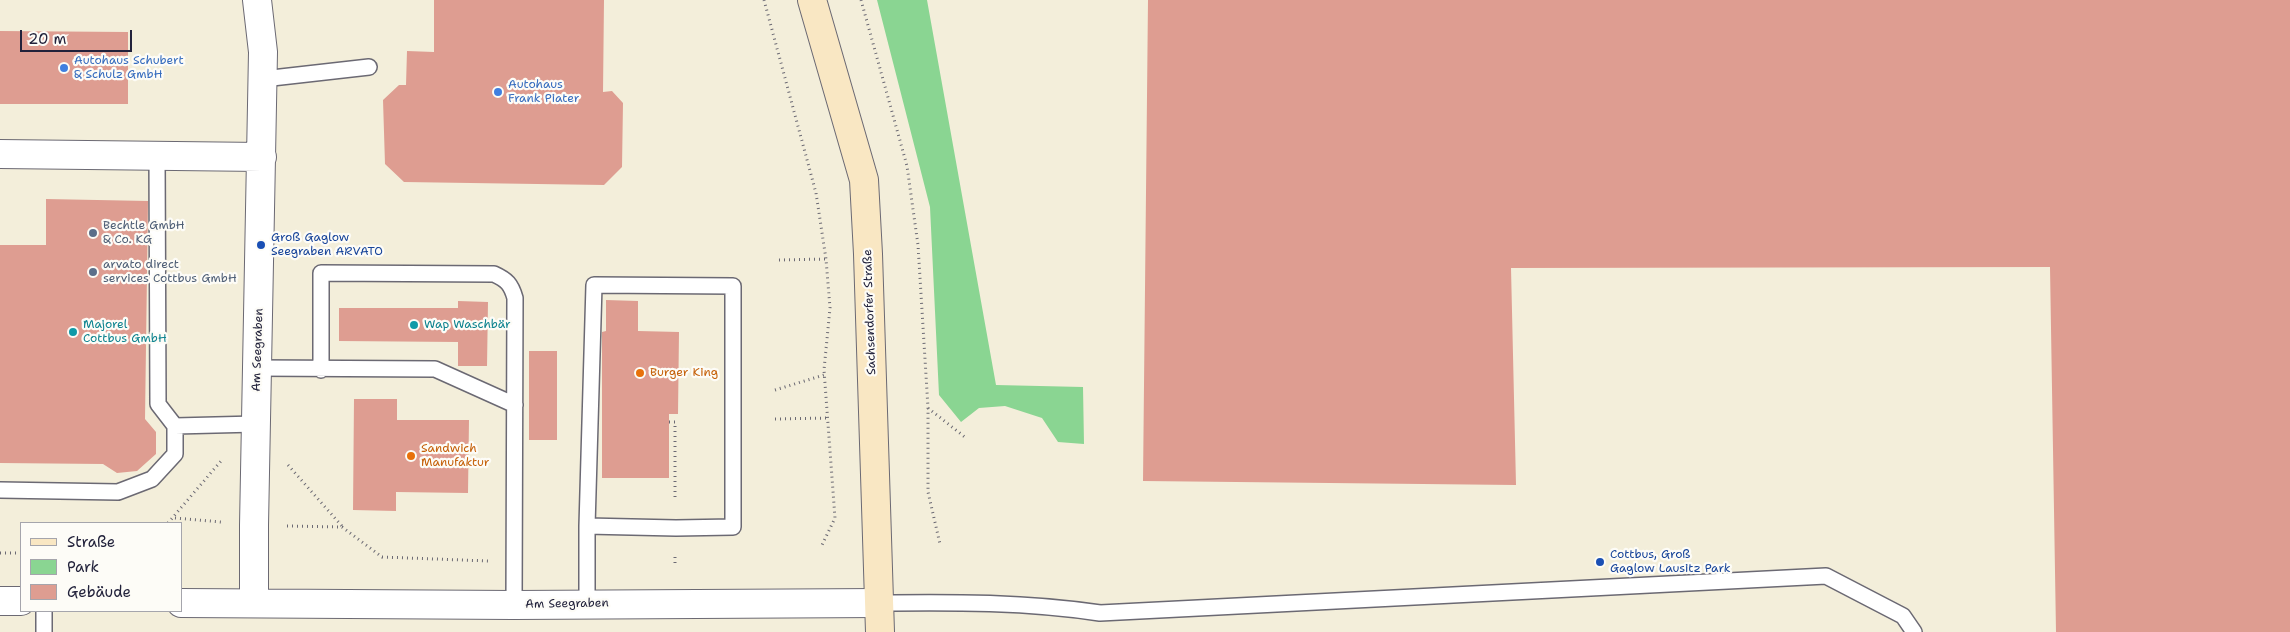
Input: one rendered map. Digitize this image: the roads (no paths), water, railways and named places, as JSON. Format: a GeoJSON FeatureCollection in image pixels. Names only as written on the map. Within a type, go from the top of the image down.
{"type":"FeatureCollection","features":[{"type":"Feature","properties":{"kind":"main road","name":"Sachsendorfer Straße"},"geometry":{"type":"LineString","coordinates":[[812,0],[864,180],[869,264],[880,632]]}},
{"type":"Feature","properties":{"kind":"street","name":"Am Seegraben"},"geometry":{"type":"LineString","coordinates":[[254,603],[263,78],[263,52],[257,0]]}},
{"type":"Feature","properties":{"kind":"street"},"geometry":{"type":"LineString","coordinates":[[0,154],[262,157]]}},
{"type":"Feature","properties":{"kind":"street"},"geometry":{"type":"LineString","coordinates":[[0,601],[20,601]]}},
{"type":"Feature","properties":{"kind":"street","name":"Am Seegraben"},"geometry":{"type":"LineString","coordinates":[[182,603],[514,605],[880,603]]}},
{"type":"Feature","properties":{"kind":"lane"},"geometry":{"type":"LineString","coordinates":[[263,78],[369,67]]}},
{"type":"Feature","properties":{"kind":"lane"},"geometry":{"type":"LineString","coordinates":[[0,490],[118,492],[152,478],[175,454],[175,426],[158,404],[156,155]]}},
{"type":"Feature","properties":{"kind":"lane"},"geometry":{"type":"LineString","coordinates":[[321,370],[321,273],[494,274],[506,279],[511,285],[515,298],[514,605]]}},
{"type":"Feature","properties":{"kind":"lane"},"geometry":{"type":"LineString","coordinates":[[587,526],[733,527],[733,286],[594,285],[587,526],[587,604]]}},
{"type":"Feature","properties":{"kind":"lane"},"geometry":{"type":"LineString","coordinates":[[257,368],[321,370],[435,368],[515,405]]}},
{"type":"Feature","properties":{"kind":"lane"},"geometry":{"type":"LineString","coordinates":[[175,426],[256,424]]}},
{"type":"Feature","properties":{"kind":"lane"},"geometry":{"type":"LineString","coordinates":[[880,603],[971,603],[1070,609],[1100,613],[1826,576],[1903,616],[1914,632]]}},
{"type":"Feature","properties":{"kind":"lane"},"geometry":{"type":"LineString","coordinates":[[44,612],[44,632]]}},
{"type":"Feature","properties":{"kind":"place","name":"Autohaus Schubert & Schulz GmbH"},"geometry":{"type":"Point","coordinates":[64,68]}},
{"type":"Feature","properties":{"kind":"place","name":"Autohaus Frank Piater"},"geometry":{"type":"Point","coordinates":[498,92]}},
{"type":"Feature","properties":{"kind":"place","name":"Bechtle GmbH & Co. KG"},"geometry":{"type":"Point","coordinates":[93,233]}},
{"type":"Feature","properties":{"kind":"place","name":"Groß Gaglow Seegraben ARVATO"},"geometry":{"type":"Point","coordinates":[261,245]}},
{"type":"Feature","properties":{"kind":"place","name":"arvato direct services Cottbus GmbH"},"geometry":{"type":"Point","coordinates":[93,272]}},
{"type":"Feature","properties":{"kind":"place","name":"Wap Waschbär"},"geometry":{"type":"Point","coordinates":[414,325]}},
{"type":"Feature","properties":{"kind":"place","name":"Majorel Cottbus GmbH"},"geometry":{"type":"Point","coordinates":[73,332]}},
{"type":"Feature","properties":{"kind":"place","name":"Burger King"},"geometry":{"type":"Point","coordinates":[640,373]}},
{"type":"Feature","properties":{"kind":"place","name":"Sandwich Manufaktur"},"geometry":{"type":"Point","coordinates":[411,456]}},
{"type":"Feature","properties":{"kind":"place","name":"Cottbus, Groß Gaglow Lausitz Park"},"geometry":{"type":"Point","coordinates":[1600,562]}}]}
